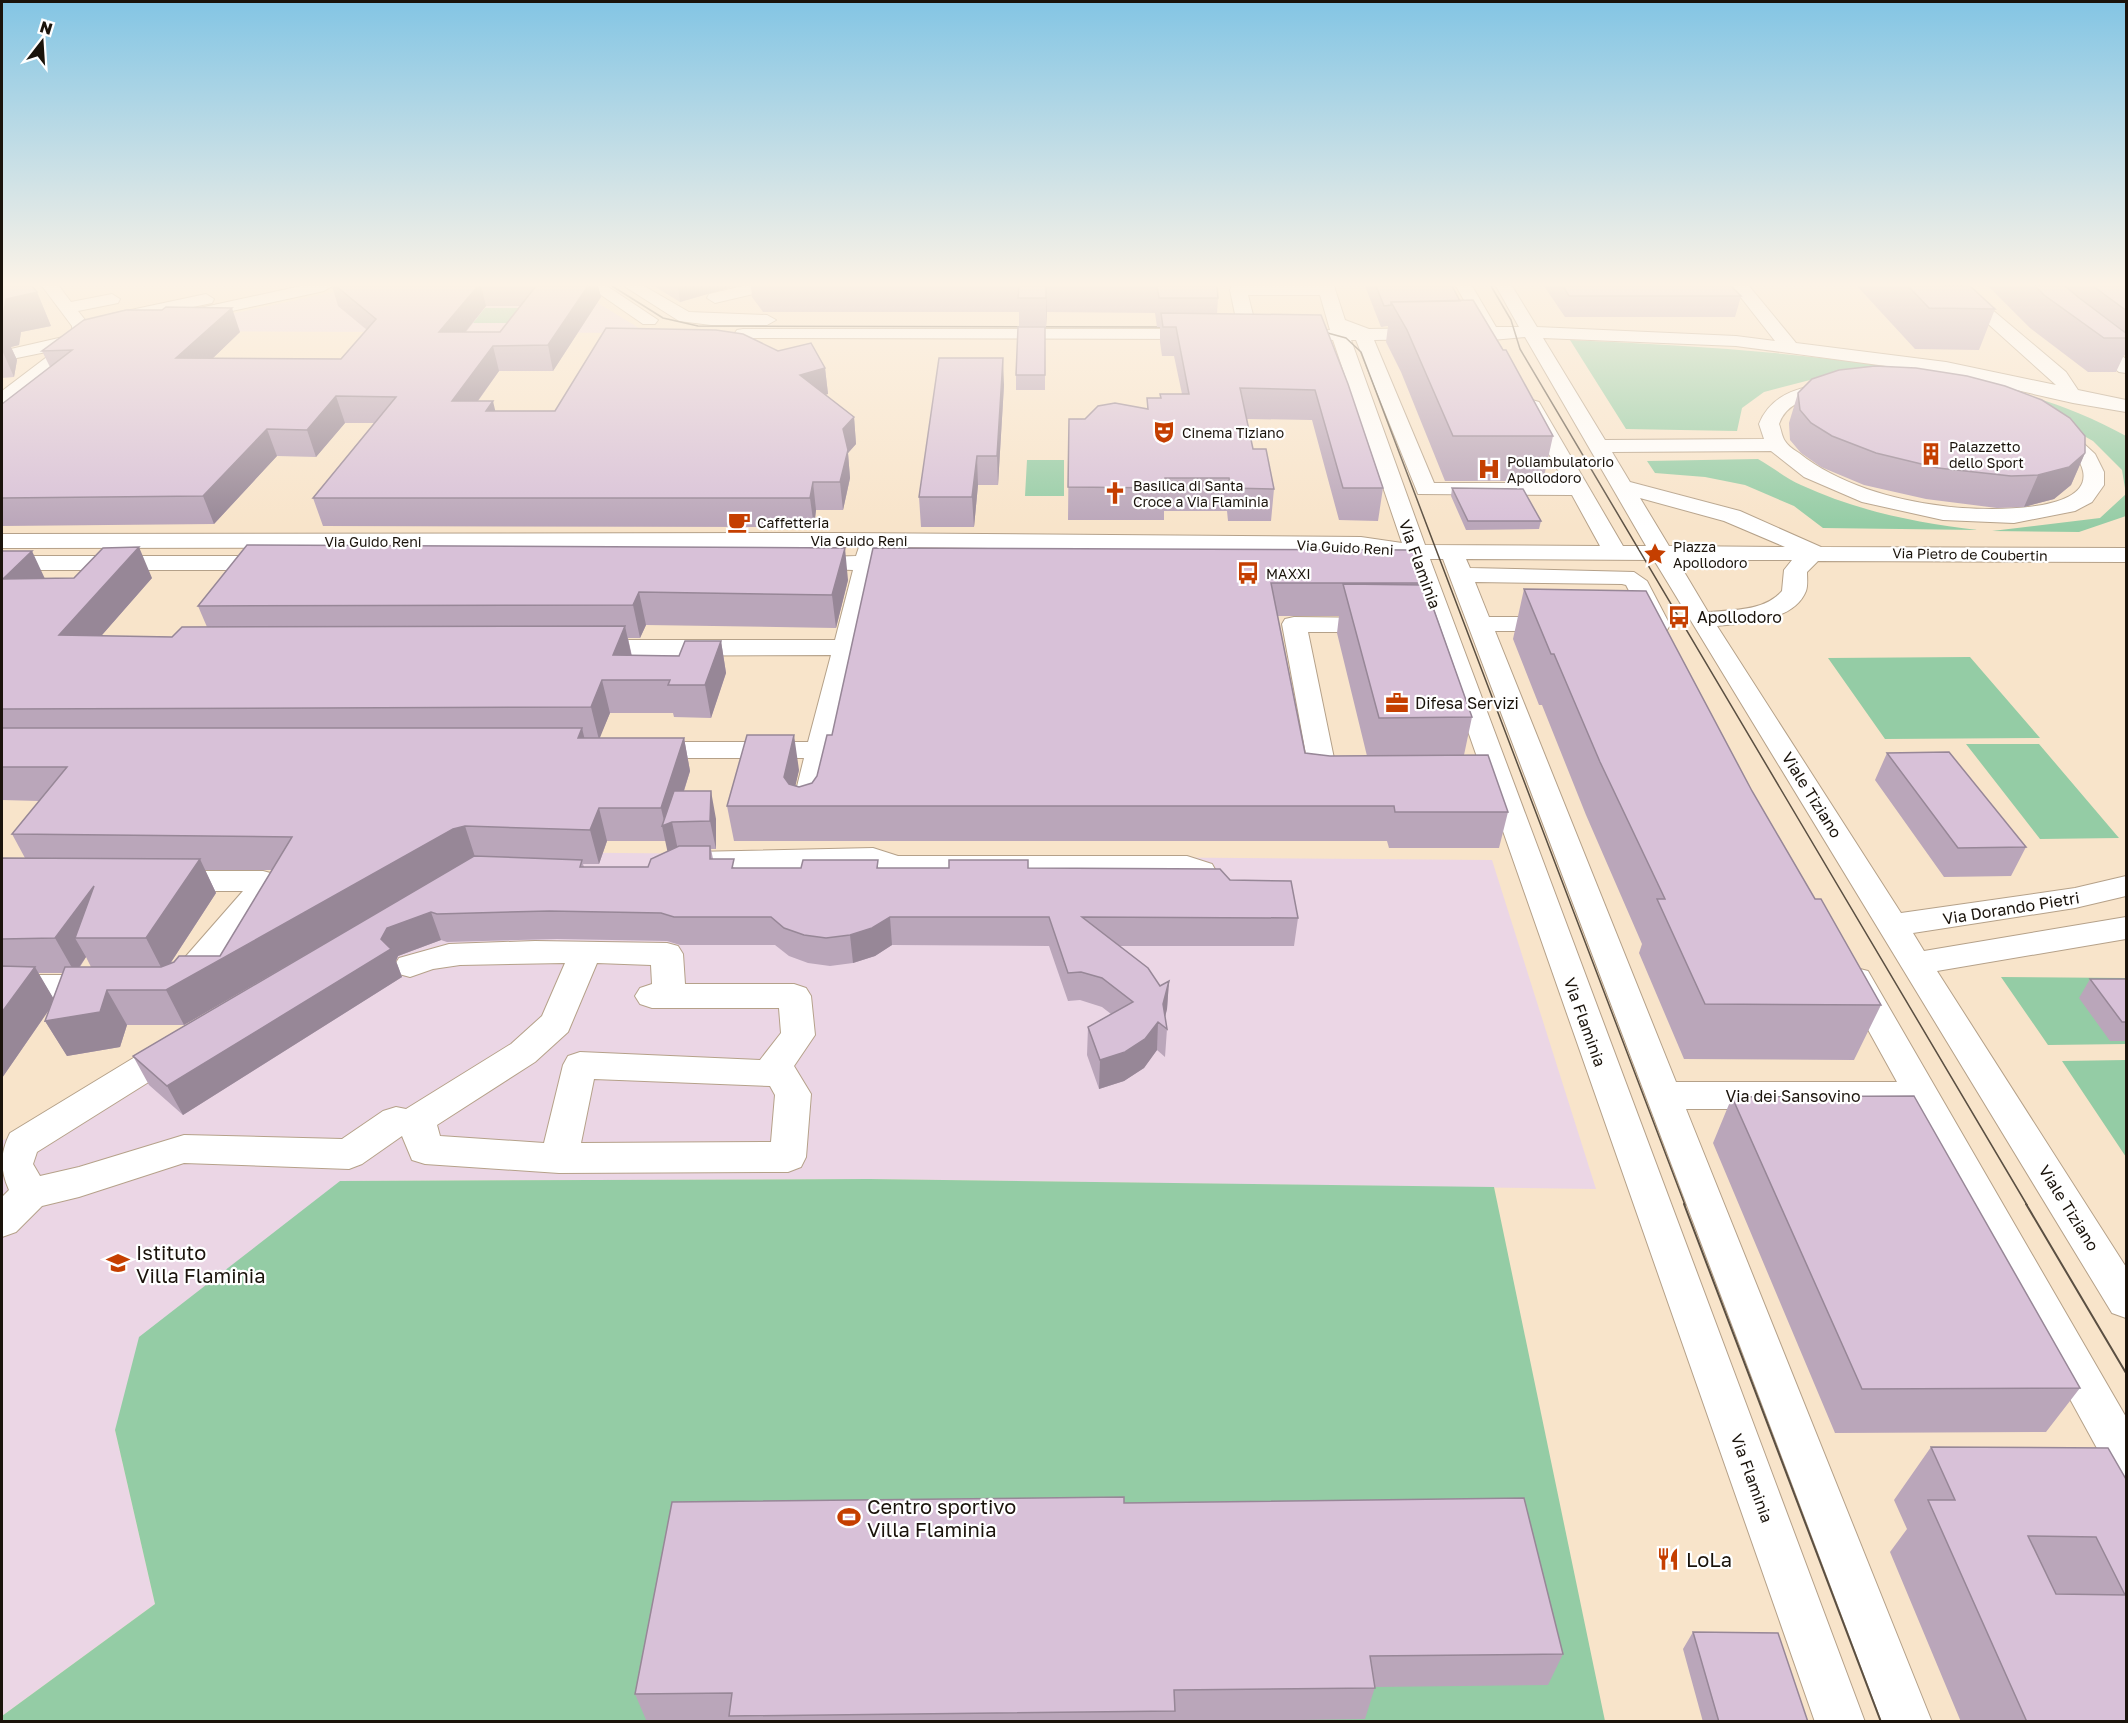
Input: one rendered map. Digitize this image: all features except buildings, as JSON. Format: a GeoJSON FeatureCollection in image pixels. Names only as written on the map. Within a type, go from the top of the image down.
{"type":"FeatureCollection","features":[{"type":"Feature","properties":{"kind":"street"},"geometry":{"type":"LineString","coordinates":[[2,400],[41,366]]}},
{"type":"Feature","properties":{"kind":"street","name":"Via Flaminia"},"geometry":{"type":"LineString","coordinates":[[1352,366],[1416,552],[1421,625],[1484,779],[1840,1722]]}},
{"type":"Feature","properties":{"kind":"street"},"geometry":{"type":"LineString","coordinates":[[1376,366],[1426,489],[1579,489]]}},
{"type":"Feature","properties":{"kind":"street","name":"Viale Tiziano"},"geometry":{"type":"LineString","coordinates":[[1551,366],[1701,620],[1894,925],[2127,1301]]}},
{"type":"Feature","properties":{"kind":"street"},"geometry":{"type":"LineString","coordinates":[[1935,366],[2069,394],[2123,412]]}},
{"type":"Feature","properties":{"kind":"street"},"geometry":{"type":"LineString","coordinates":[[2048,366],[2068,387],[2069,394]]}},
{"type":"Feature","properties":{"kind":"street"},"geometry":{"type":"LineString","coordinates":[[1854,386],[1804,394],[1779,406],[1769,424],[1776,445],[1791,459],[1811,472],[1870,497],[1943,513],[2014,516],[2067,506],[2084,497],[2093,485],[2094,472],[2081,451],[2065,438],[2036,422]]}},
{"type":"Feature","properties":{"kind":"street"},"geometry":{"type":"LineString","coordinates":[[1522,389],[1615,552]]}},
{"type":"Feature","properties":{"kind":"street"},"geometry":{"type":"LineString","coordinates":[[1597,446],[1776,445]]}},
{"type":"Feature","properties":{"kind":"street"},"geometry":{"type":"LineString","coordinates":[[1621,486],[1732,516],[1814,552]]}},
{"type":"Feature","properties":{"kind":"street","name":"Via Guido Reni"},"geometry":{"type":"LineString","coordinates":[[2,541],[287,552],[869,551],[1373,563],[1416,552]]}},
{"type":"Feature","properties":{"kind":"street"},"geometry":{"type":"LineString","coordinates":[[805,811],[820,750],[843,694],[846,647],[869,551]]}},
{"type":"Feature","properties":{"kind":"street","name":"Via Guido Reni"},"geometry":{"type":"LineString","coordinates":[[778,563],[869,551]]}},
{"type":"Feature","properties":{"kind":"street","name":"Via Guido Reni"},"geometry":{"type":"LineString","coordinates":[[2,563],[266,563],[287,552]]}},
{"type":"Feature","properties":{"kind":"street"},"geometry":{"type":"LineString","coordinates":[[1416,552],[1457,563],[1629,577],[1635,581],[1646,624],[1675,655]]}},
{"type":"Feature","properties":{"kind":"street"},"geometry":{"type":"LineString","coordinates":[[1457,563],[1615,552],[1814,552]]}},
{"type":"Feature","properties":{"kind":"street"},"geometry":{"type":"LineString","coordinates":[[1701,620],[1756,614],[1784,604],[1795,589],[1796,570],[1814,552]]}},
{"type":"Feature","properties":{"kind":"street","name":"Via Pietro de Coubertin"},"geometry":{"type":"LineString","coordinates":[[1814,552],[2122,560]]}},
{"type":"Feature","properties":{"kind":"street"},"geometry":{"type":"LineString","coordinates":[[1457,563],[1907,1722]]}},
{"type":"Feature","properties":{"kind":"street"},"geometry":{"type":"LineString","coordinates":[[1359,781],[1325,781],[1295,691],[1294,624],[1421,625]]}},
{"type":"Feature","properties":{"kind":"street"},"geometry":{"type":"LineString","coordinates":[[1481,624],[1587,624]]}},
{"type":"Feature","properties":{"kind":"street"},"geometry":{"type":"LineString","coordinates":[[560,648],[846,647]]}},
{"type":"Feature","properties":{"kind":"street"},"geometry":{"type":"LineString","coordinates":[[619,750],[820,750]]}},
{"type":"Feature","properties":{"kind":"street"},"geometry":{"type":"LineString","coordinates":[[669,867],[678,862],[873,858],[896,866],[1187,866],[1201,871]]}},
{"type":"Feature","properties":{"kind":"street"},"geometry":{"type":"LineString","coordinates":[[2,987],[180,987],[255,899],[263,881],[144,881]]}},
{"type":"Feature","properties":{"kind":"street","name":"Via Dorando Pietri"},"geometry":{"type":"LineString","coordinates":[[1894,925],[2075,898],[2127,886]]}},
{"type":"Feature","properties":{"kind":"street"},"geometry":{"type":"LineString","coordinates":[[1917,963],[2127,928]]}},
{"type":"Feature","properties":{"kind":"street"},"geometry":{"type":"LineString","coordinates":[[2096,934],[2127,942]]}},
{"type":"Feature","properties":{"kind":"street"},"geometry":{"type":"LineString","coordinates":[[410,1124],[523,1053],[556,1023],[586,952]]}},
{"type":"Feature","properties":{"kind":"street"},"geometry":{"type":"LineString","coordinates":[[410,966],[422,959],[467,954],[586,952],[667,954],[661,996],[794,996],[798,1035],[769,1073],[580,1065],[559,1158]]}},
{"type":"Feature","properties":{"kind":"street"},"geometry":{"type":"LineString","coordinates":[[1842,953],[2127,1456]]}},
{"type":"Feature","properties":{"kind":"street"},"geometry":{"type":"LineString","coordinates":[[30,1193],[14,1164],[22,1143],[200,1034]]}},
{"type":"Feature","properties":{"kind":"street"},"geometry":{"type":"LineString","coordinates":[[2,1221],[30,1193],[79,1182],[184,1149],[349,1154],[396,1121],[419,1125],[425,1150],[559,1158],[788,1157],[793,1094],[775,1065]]}},
{"type":"Feature","properties":{"kind":"street","name":"Via dei Sansovino"},"geometry":{"type":"LineString","coordinates":[[1663,1095],[1922,1096]]}},
{"type":"Feature","properties":{"kind":"shaded area","name":"Istituto Villa Flaminia"},"geometry":{"type":"Polygon","coordinates":[[[495,852],[1492,860],[1596,1189],[869,1179],[340,1181],[115,1430],[155,1604],[2,1716],[2,1141],[495,852]]]}},
{"type":"Feature","properties":{"kind":"green space"},"geometry":{"type":"Polygon","coordinates":[[[1587,366],[1887,366],[1995,386],[2062,407],[2126,436],[2126,494],[2122,470],[2093,441],[2052,418],[1867,377],[1810,380],[1764,392],[1742,408],[1737,431],[1626,429],[1587,366]]]}},
{"type":"Feature","properties":{"kind":"green space"},"geometry":{"type":"Polygon","coordinates":[[[1758,459],[1795,482],[1844,502],[1910,520],[1978,530],[1823,528],[1794,506],[1745,485],[1705,477],[1655,473],[1647,461],[1758,459]]]}},
{"type":"Feature","properties":{"kind":"green space"},"geometry":{"type":"Polygon","coordinates":[[[1027,460],[1064,460],[1064,496],[1025,496],[1027,460]]]}},
{"type":"Feature","properties":{"kind":"green space"},"geometry":{"type":"Polygon","coordinates":[[[2126,494],[2126,516],[2079,532],[1992,531],[2100,518],[2126,494]]]}},
{"type":"Feature","properties":{"kind":"green space"},"geometry":{"type":"Polygon","coordinates":[[[1970,657],[2040,738],[1885,739],[1828,658],[1970,657]]]}},
{"type":"Feature","properties":{"kind":"green space"},"geometry":{"type":"Polygon","coordinates":[[[1966,744],[2039,744],[2119,838],[2040,839],[1966,744]]]}},
{"type":"Feature","properties":{"kind":"green space"},"geometry":{"type":"Polygon","coordinates":[[[2001,977],[2126,978],[2126,1044],[2048,1045],[2001,977]]]}},
{"type":"Feature","properties":{"kind":"green space"},"geometry":{"type":"Polygon","coordinates":[[[2126,1060],[2126,1157],[2062,1061],[2126,1060]]]}},
{"type":"Feature","properties":{"kind":"green space","name":"Centro sportivo Villa Flaminia"},"geometry":{"type":"Polygon","coordinates":[[[869,1179],[1494,1187],[1605,1721],[2,1722],[2,1716],[155,1604],[115,1430],[139,1337],[340,1181],[869,1179]]]}},
{"type":"Feature","properties":{"kind":"tram line"},"geometry":{"type":"LineString","coordinates":[[1366,366],[1685,1205]]}},
{"type":"Feature","properties":{"kind":"tram line"},"geometry":{"type":"LineString","coordinates":[[1530,366],[2027,1205]]}},
{"type":"Feature","properties":{"kind":"tram line"},"geometry":{"type":"LineString","coordinates":[[1684,1204],[1881,1722]]}},
{"type":"Feature","properties":{"kind":"tram line"},"geometry":{"type":"LineString","coordinates":[[2026,1204],[2126,1373]]}},
{"type":"Feature","properties":{"kind":"place","name":"Cinema Tiziano"},"geometry":{"type":"Point","coordinates":[1164,432]}},
{"type":"Feature","properties":{"kind":"place","name":"Palazzetto dello Sport"},"geometry":{"type":"Point","coordinates":[1931,454]}},
{"type":"Feature","properties":{"kind":"place","name":"Poliambulatorio Apollodoro"},"geometry":{"type":"Point","coordinates":[1489,469]}},
{"type":"Feature","properties":{"kind":"place","name":"Basilica di Santa Croce a Via Flaminia"},"geometry":{"type":"Point","coordinates":[1115,493]}},
{"type":"Feature","properties":{"kind":"place","name":"Caffetteria"},"geometry":{"type":"Point","coordinates":[739,522]}},
{"type":"Feature","properties":{"kind":"place","name":"Piazza Apollodoro"},"geometry":{"type":"Point","coordinates":[1655,554]}},
{"type":"Feature","properties":{"kind":"place","name":"MAXXI"},"geometry":{"type":"Point","coordinates":[1248,573]}},
{"type":"Feature","properties":{"kind":"place","name":"Apollodoro"},"geometry":{"type":"Point","coordinates":[1679,617]}},
{"type":"Feature","properties":{"kind":"place","name":"Difesa Servizi"},"geometry":{"type":"Point","coordinates":[1397,703]}},
{"type":"Feature","properties":{"kind":"place","name":"Istituto Villa Flaminia"},"geometry":{"type":"Point","coordinates":[118,1263]}},
{"type":"Feature","properties":{"kind":"place","name":"Centro sportivo Villa Flaminia"},"geometry":{"type":"Point","coordinates":[849,1517]}},
{"type":"Feature","properties":{"kind":"place","name":"LoLa"},"geometry":{"type":"Point","coordinates":[1668,1559]}}]}
